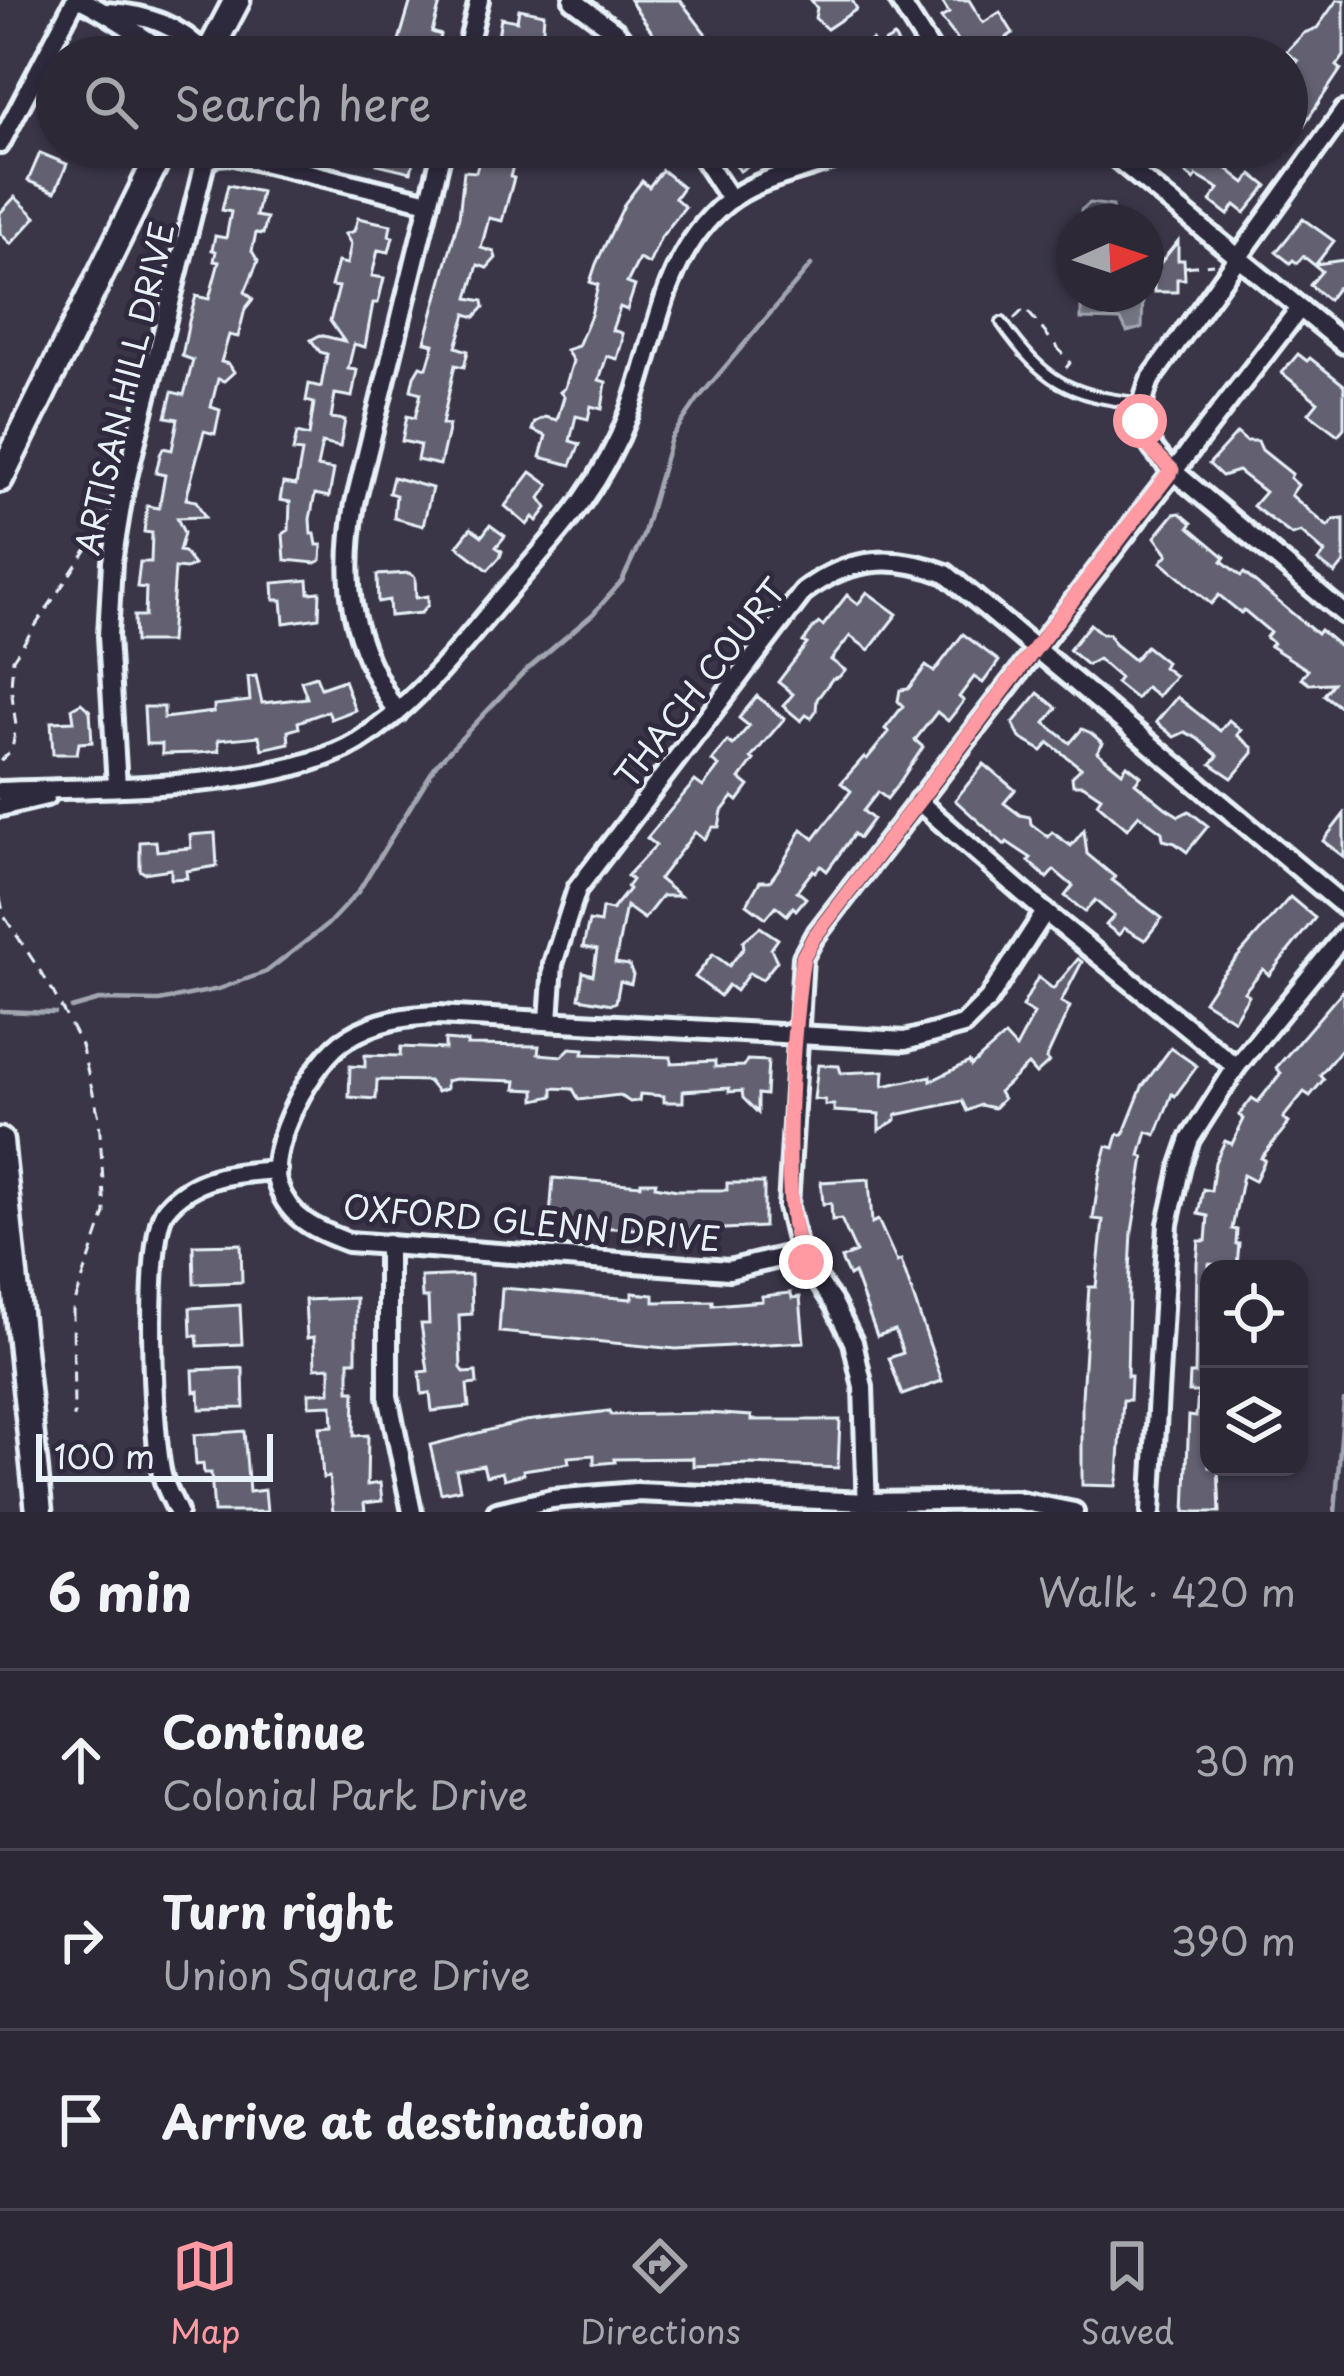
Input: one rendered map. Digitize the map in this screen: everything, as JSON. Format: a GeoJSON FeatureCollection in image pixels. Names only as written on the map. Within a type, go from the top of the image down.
{"type":"FeatureCollection","features":[{"type":"Feature","properties":{"kind":"main road"},"geometry":{"type":"LineString","coordinates":[[218,36],[237,0]]}},
{"type":"Feature","properties":{"kind":"main road"},"geometry":{"type":"LineString","coordinates":[[0,479],[153,168]]}},
{"type":"Feature","properties":{"kind":"main road"},"geometry":{"type":"LineString","coordinates":[[0,1142],[39,1512]]}},
{"type":"Feature","properties":{"kind":"street"},"geometry":{"type":"LineString","coordinates":[[58,36],[78,0],[107,12],[138,36]]}},
{"type":"Feature","properties":{"kind":"street"},"geometry":{"type":"LineString","coordinates":[[470,36],[479,0]]}},
{"type":"Feature","properties":{"kind":"street"},"geometry":{"type":"LineString","coordinates":[[573,0],[619,36]]}},
{"type":"Feature","properties":{"kind":"street"},"geometry":{"type":"LineString","coordinates":[[899,0],[922,36]]}},
{"type":"Feature","properties":{"kind":"street"},"geometry":{"type":"LineString","coordinates":[[107,12],[137,13],[189,36]]}},
{"type":"Feature","properties":{"kind":"street"},"geometry":{"type":"LineString","coordinates":[[0,143],[36,77]]}},
{"type":"Feature","properties":{"kind":"street"},"geometry":{"type":"LineString","coordinates":[[1308,158],[1344,111]]}},
{"type":"Feature","properties":{"kind":"street","name":"ARTISAN HILL DRIVE"},"geometry":{"type":"LineString","coordinates":[[117,787],[109,654],[112,562],[124,490],[204,168]]}},
{"type":"Feature","properties":{"kind":"street","name":"ARTISAN HILL DRIVE"},"geometry":{"type":"LineString","coordinates":[[288,168],[429,202]]}},
{"type":"Feature","properties":{"kind":"street"},"geometry":{"type":"LineString","coordinates":[[398,713],[373,676],[358,641],[346,555],[437,168]]}},
{"type":"Feature","properties":{"kind":"street"},"geometry":{"type":"LineString","coordinates":[[710,168],[730,199]]}},
{"type":"Feature","properties":{"kind":"street"},"geometry":{"type":"LineString","coordinates":[[0,791],[117,787],[263,773],[313,762],[356,742],[398,713],[587,500],[630,411],[672,274],[690,241],[730,199],[808,168]]}},
{"type":"Feature","properties":{"kind":"street"},"geometry":{"type":"LineString","coordinates":[[1126,168],[1229,261],[1344,344]]}},
{"type":"Feature","properties":{"kind":"street"},"geometry":{"type":"LineString","coordinates":[[1300,168],[1229,261],[1150,380],[1140,421],[1148,446],[1172,470],[1344,614]]}},
{"type":"Feature","properties":{"kind":"street"},"geometry":{"type":"LineString","coordinates":[[867,1507],[862,1387],[853,1342],[799,1253],[788,1208],[803,957],[1300,308]]}},
{"type":"Feature","properties":{"kind":"street","name":"THACH COURT"},"geometry":{"type":"LineString","coordinates":[[549,1020],[553,964],[577,889],[804,592],[826,574],[882,559],[914,562],[946,574],[1344,906]]}},
{"type":"Feature","properties":{"kind":"street"},"geometry":{"type":"LineString","coordinates":[[0,807],[41,799],[57,789]]}},
{"type":"Feature","properties":{"kind":"street"},"geometry":{"type":"LineString","coordinates":[[918,801],[1045,912],[1236,1067]]}},
{"type":"Feature","properties":{"kind":"street"},"geometry":{"type":"LineString","coordinates":[[178,1512],[162,1476],[152,1351],[154,1244],[162,1212],[190,1187],[226,1174],[277,1169],[297,1097],[316,1066],[343,1040],[404,1017],[549,1020],[905,1041],[963,1025],[988,1000],[1045,912]]}},
{"type":"Feature","properties":{"kind":"street"},"geometry":{"type":"LineString","coordinates":[[1151,1512],[1172,1201],[1190,1139],[1236,1067],[1344,935]]}},
{"type":"Feature","properties":{"kind":"street","name":"OXFORD GLENN DRIVE"},"geometry":{"type":"LineString","coordinates":[[277,1169],[278,1185],[305,1226],[348,1242],[729,1270],[799,1253]]}},
{"type":"Feature","properties":{"kind":"street"},"geometry":{"type":"LineString","coordinates":[[388,1244],[388,1396],[412,1512]]}},
{"type":"Feature","properties":{"kind":"street"},"geometry":{"type":"LineString","coordinates":[[497,1512],[552,1499],[636,1492],[867,1507],[1015,1500],[1074,1512]]}},
{"type":"Feature","properties":{"kind":"lane"},"geometry":{"type":"LineString","coordinates":[[1003,323],[1035,366],[1058,383],[1080,394],[1141,404]]}},
{"type":"Feature","properties":{"kind":"path"},"geometry":{"type":"LineString","coordinates":[[1184,267],[1229,261]]}},
{"type":"Feature","properties":{"kind":"path"},"geometry":{"type":"LineString","coordinates":[[1013,320],[1025,308],[1070,363],[1063,371]]}},
{"type":"Feature","properties":{"kind":"path"},"geometry":{"type":"LineString","coordinates":[[0,760],[12,750],[16,726],[11,687],[14,659],[103,523]]}},
{"type":"Feature","properties":{"kind":"path"},"geometry":{"type":"LineString","coordinates":[[0,897],[4,916],[50,986],[81,1046],[99,1117],[106,1169],[105,1214],[73,1307],[74,1418]]}},
{"type":"Feature","properties":{"kind":"water"},"geometry":{"type":"Polygon","coordinates":[[[1081,312],[1142,312],[1142,328],[1127,332],[1121,320],[1081,319],[1081,312]]]}},
{"type":"Feature","properties":{"kind":"building"},"geometry":{"type":"Polygon","coordinates":[[[411,0],[441,0],[432,32],[441,36],[400,36],[411,0]]]}},
{"type":"Feature","properties":{"kind":"building"},"geometry":{"type":"Polygon","coordinates":[[[630,0],[680,0],[707,36],[655,36],[630,0]]]}},
{"type":"Feature","properties":{"kind":"building"},"geometry":{"type":"Polygon","coordinates":[[[811,0],[852,0],[857,9],[827,29],[815,18],[817,8],[811,0]]]}},
{"type":"Feature","properties":{"kind":"building"},"geometry":{"type":"Polygon","coordinates":[[[941,0],[969,0],[983,23],[1000,12],[1013,33],[955,36],[941,18],[949,13],[941,0]]]}},
{"type":"Feature","properties":{"kind":"building"},"geometry":{"type":"Polygon","coordinates":[[[1337,0],[1344,0],[1344,56],[1337,66],[1341,69],[1308,118],[1308,36],[1301,36],[1317,28],[1337,0]]]}},
{"type":"Feature","properties":{"kind":"building"},"geometry":{"type":"Polygon","coordinates":[[[519,9],[544,14],[542,36],[498,36],[501,18],[517,21],[519,9]]]}},
{"type":"Feature","properties":{"kind":"building"},"geometry":{"type":"Polygon","coordinates":[[[36,162],[36,168],[65,168],[55,192],[28,181],[36,162]]]}},
{"type":"Feature","properties":{"kind":"building"},"geometry":{"type":"Polygon","coordinates":[[[477,168],[512,168],[510,177],[514,178],[502,221],[489,218],[481,248],[494,252],[496,258],[487,268],[478,265],[468,298],[483,301],[484,307],[475,317],[466,314],[456,347],[468,351],[464,367],[455,365],[442,424],[449,425],[440,465],[417,460],[420,445],[402,441],[407,416],[415,418],[421,393],[411,390],[414,376],[420,366],[427,368],[434,344],[425,342],[459,217],[464,171],[476,172],[477,168]]]}},
{"type":"Feature","properties":{"kind":"building"},"geometry":{"type":"Polygon","coordinates":[[[1179,168],[1226,168],[1245,183],[1252,174],[1267,186],[1245,213],[1235,205],[1228,215],[1210,201],[1219,189],[1197,176],[1194,180],[1179,168]]]}},
{"type":"Feature","properties":{"kind":"building"},"geometry":{"type":"Polygon","coordinates":[[[662,170],[683,187],[675,198],[685,207],[661,237],[649,264],[639,259],[627,283],[635,286],[627,310],[620,307],[612,330],[622,333],[622,342],[617,359],[607,356],[599,380],[606,382],[602,409],[591,406],[588,419],[576,416],[570,441],[580,444],[571,465],[540,457],[546,436],[532,430],[545,417],[557,420],[564,397],[560,392],[573,361],[566,350],[578,346],[591,315],[598,285],[590,282],[596,264],[625,203],[642,181],[649,187],[662,170]]]}},
{"type":"Feature","properties":{"kind":"building"},"geometry":{"type":"Polygon","coordinates":[[[228,185],[261,192],[256,216],[267,218],[263,234],[256,233],[252,251],[258,261],[245,292],[253,299],[245,309],[238,337],[229,335],[221,362],[234,372],[224,381],[218,379],[211,407],[220,410],[215,434],[204,431],[186,499],[196,501],[205,517],[177,518],[184,533],[179,551],[194,565],[175,568],[170,642],[135,642],[134,616],[145,616],[146,588],[137,587],[140,562],[151,562],[152,533],[144,532],[147,506],[159,508],[165,475],[156,473],[163,448],[172,450],[178,419],[166,417],[172,392],[184,395],[193,360],[182,356],[196,296],[209,299],[219,262],[214,261],[216,251],[212,250],[215,236],[226,238],[231,212],[222,210],[228,185]]]}},
{"type":"Feature","properties":{"kind":"building"},"geometry":{"type":"Polygon","coordinates":[[[15,197],[36,217],[11,244],[0,233],[0,213],[15,197]]]}},
{"type":"Feature","properties":{"kind":"building"},"geometry":{"type":"Polygon","coordinates":[[[358,218],[391,225],[389,236],[393,237],[389,252],[378,250],[372,276],[384,278],[378,303],[373,303],[365,347],[354,344],[348,369],[357,370],[352,397],[335,394],[331,418],[345,420],[340,447],[322,443],[317,467],[334,470],[329,497],[315,494],[310,519],[311,534],[322,545],[321,560],[285,560],[283,534],[289,530],[290,502],[280,500],[283,483],[296,485],[302,452],[293,451],[297,433],[309,436],[314,403],[306,401],[309,384],[321,387],[327,354],[311,340],[320,335],[344,341],[330,321],[339,287],[331,286],[338,262],[347,264],[351,244],[345,234],[354,231],[358,218]]]}},
{"type":"Feature","properties":{"kind":"building"},"geometry":{"type":"Polygon","coordinates":[[[1303,219],[1334,241],[1316,264],[1344,260],[1344,294],[1337,288],[1328,300],[1310,285],[1322,271],[1303,256],[1290,263],[1276,252],[1303,219]]]}},
{"type":"Feature","properties":{"kind":"building"},"geometry":{"type":"Polygon","coordinates":[[[1178,241],[1185,279],[1177,279],[1177,292],[1164,292],[1164,258],[1178,241]]]}},
{"type":"Feature","properties":{"kind":"building"},"geometry":{"type":"Polygon","coordinates":[[[1298,354],[1344,385],[1344,428],[1338,435],[1309,413],[1318,402],[1282,373],[1298,354]]]}},
{"type":"Feature","properties":{"kind":"building"},"geometry":{"type":"Polygon","coordinates":[[[1237,433],[1246,441],[1258,441],[1262,450],[1292,474],[1290,478],[1298,485],[1291,495],[1328,527],[1344,519],[1344,563],[1335,574],[1318,561],[1325,553],[1301,532],[1292,535],[1253,506],[1265,492],[1238,471],[1222,476],[1209,464],[1237,433]]]}},
{"type":"Feature","properties":{"kind":"building"},"geometry":{"type":"Polygon","coordinates":[[[531,472],[549,485],[540,498],[547,508],[527,525],[505,506],[531,472]]]}},
{"type":"Feature","properties":{"kind":"building"},"geometry":{"type":"Polygon","coordinates":[[[393,477],[432,488],[423,526],[394,518],[396,495],[389,493],[393,477]]]}},
{"type":"Feature","properties":{"kind":"building"},"geometry":{"type":"Polygon","coordinates":[[[1180,513],[1192,523],[1189,527],[1225,557],[1222,561],[1344,650],[1344,710],[1324,695],[1333,683],[1309,684],[1301,678],[1308,670],[1270,646],[1273,643],[1266,637],[1270,632],[1244,610],[1241,613],[1219,595],[1211,604],[1161,562],[1168,554],[1155,537],[1180,513]]]}},
{"type":"Feature","properties":{"kind":"building"},"geometry":{"type":"Polygon","coordinates":[[[490,525],[505,536],[496,547],[502,551],[500,557],[488,570],[457,546],[471,528],[482,536],[490,525]]]}},
{"type":"Feature","properties":{"kind":"building"},"geometry":{"type":"Polygon","coordinates":[[[409,573],[415,577],[416,598],[428,596],[428,605],[421,613],[390,616],[389,600],[378,602],[377,575],[409,573]]]}},
{"type":"Feature","properties":{"kind":"building"},"geometry":{"type":"Polygon","coordinates":[[[308,580],[309,593],[320,592],[319,618],[284,623],[282,600],[274,600],[273,583],[308,580]]]}},
{"type":"Feature","properties":{"kind":"building"},"geometry":{"type":"Polygon","coordinates":[[[867,592],[897,614],[869,650],[850,636],[831,660],[845,670],[817,699],[811,718],[806,715],[801,721],[783,706],[793,694],[778,682],[807,644],[803,642],[813,628],[819,623],[823,626],[847,595],[858,604],[867,592]]]}},
{"type":"Feature","properties":{"kind":"building"},"geometry":{"type":"Polygon","coordinates":[[[1090,624],[1109,634],[1134,660],[1146,646],[1175,676],[1158,696],[1146,687],[1136,699],[1098,659],[1087,665],[1069,650],[1090,624]]]}},
{"type":"Feature","properties":{"kind":"building"},"geometry":{"type":"Polygon","coordinates":[[[963,634],[999,661],[983,683],[974,677],[959,697],[964,701],[948,721],[937,712],[915,740],[923,747],[897,786],[887,799],[878,792],[863,811],[873,819],[859,838],[854,834],[827,871],[821,866],[813,870],[797,891],[806,898],[796,910],[793,907],[787,915],[776,906],[766,918],[747,904],[760,881],[770,881],[781,866],[802,829],[814,839],[851,791],[841,783],[889,732],[885,729],[903,706],[898,701],[900,690],[908,689],[926,666],[934,672],[963,634]]]}},
{"type":"Feature","properties":{"kind":"building"},"geometry":{"type":"Polygon","coordinates":[[[256,676],[262,703],[307,698],[301,681],[316,676],[321,688],[344,680],[355,710],[331,719],[328,711],[298,722],[299,728],[288,731],[289,743],[262,749],[259,736],[218,740],[219,751],[198,753],[162,754],[162,744],[146,744],[144,707],[164,707],[164,718],[214,712],[214,705],[250,701],[248,677],[256,676]]]}},
{"type":"Feature","properties":{"kind":"building"},"geometry":{"type":"Polygon","coordinates":[[[1038,693],[1057,708],[1045,723],[1070,743],[1082,729],[1091,733],[1103,743],[1097,752],[1122,772],[1127,765],[1141,776],[1135,783],[1166,808],[1179,816],[1189,811],[1208,826],[1187,852],[1163,840],[1162,832],[1139,815],[1127,829],[1097,803],[1101,797],[1083,785],[1073,785],[1072,777],[1081,768],[1049,743],[1042,751],[1020,738],[1013,723],[1038,693]]]}},
{"type":"Feature","properties":{"kind":"building"},"geometry":{"type":"Polygon","coordinates":[[[757,696],[784,719],[740,779],[749,786],[722,811],[719,827],[713,827],[704,839],[695,832],[659,879],[680,896],[662,896],[644,919],[626,906],[615,963],[629,965],[631,984],[620,981],[612,1004],[579,998],[583,972],[593,975],[597,950],[583,947],[589,921],[600,923],[602,908],[612,910],[629,889],[632,880],[627,876],[656,845],[647,838],[695,781],[703,787],[719,766],[712,761],[727,741],[733,745],[749,726],[739,718],[757,696]]]}},
{"type":"Feature","properties":{"kind":"building"},"geometry":{"type":"Polygon","coordinates":[[[1177,697],[1220,731],[1229,720],[1241,730],[1237,735],[1253,753],[1232,778],[1211,764],[1218,756],[1198,739],[1185,732],[1174,737],[1156,722],[1177,697]]]}},
{"type":"Feature","properties":{"kind":"building"},"geometry":{"type":"Polygon","coordinates":[[[81,703],[90,711],[92,742],[79,743],[77,754],[53,754],[51,722],[74,721],[72,708],[81,703]]]}},
{"type":"Feature","properties":{"kind":"building"},"geometry":{"type":"Polygon","coordinates":[[[984,764],[1015,790],[1004,803],[1030,817],[1031,824],[1048,837],[1052,832],[1071,846],[1084,830],[1087,854],[1162,918],[1145,940],[1124,928],[1119,935],[1106,925],[1114,916],[1095,900],[1085,912],[1065,896],[1073,886],[1054,870],[1047,878],[1028,861],[1031,858],[1005,845],[955,800],[984,764]]]}},
{"type":"Feature","properties":{"kind":"building"},"geometry":{"type":"Polygon","coordinates":[[[1344,814],[1344,857],[1323,841],[1344,814]]]}},
{"type":"Feature","properties":{"kind":"building"},"geometry":{"type":"Polygon","coordinates":[[[215,833],[217,866],[186,871],[187,878],[171,879],[171,869],[140,870],[140,842],[156,841],[157,851],[191,848],[190,835],[215,833]]]}},
{"type":"Feature","properties":{"kind":"building"},"geometry":{"type":"Polygon","coordinates":[[[1290,897],[1315,918],[1269,975],[1263,969],[1244,992],[1249,995],[1234,1020],[1204,1001],[1290,897]]]}},
{"type":"Feature","properties":{"kind":"building"},"geometry":{"type":"Polygon","coordinates":[[[760,927],[778,939],[771,949],[777,961],[762,980],[749,973],[736,991],[728,985],[720,996],[695,977],[713,954],[729,966],[744,948],[743,941],[760,927]]]}},
{"type":"Feature","properties":{"kind":"building"},"geometry":{"type":"Polygon","coordinates":[[[1078,959],[1082,962],[1061,1002],[1070,1007],[1046,1059],[1049,1062],[1036,1074],[1028,1065],[999,1092],[1003,1099],[994,1108],[980,1105],[967,1111],[962,1101],[896,1115],[896,1120],[879,1130],[879,1114],[834,1111],[834,1105],[814,1099],[818,1065],[839,1066],[841,1073],[884,1071],[883,1086],[931,1076],[931,1081],[969,1062],[971,1066],[1005,1036],[1016,1048],[1034,1014],[1022,1007],[1038,977],[1053,989],[1078,959]]]}},
{"type":"Feature","properties":{"kind":"building"},"geometry":{"type":"Polygon","coordinates":[[[1344,989],[1344,1046],[1310,1096],[1304,1092],[1283,1118],[1289,1123],[1261,1158],[1265,1160],[1255,1181],[1243,1175],[1232,1229],[1237,1230],[1238,1260],[1200,1260],[1200,1476],[1218,1476],[1220,1512],[1185,1512],[1189,1416],[1196,1417],[1198,1392],[1189,1392],[1190,1374],[1195,1374],[1197,1263],[1199,1241],[1206,1241],[1208,1216],[1198,1214],[1203,1189],[1211,1191],[1215,1162],[1225,1141],[1232,1144],[1244,1119],[1239,1115],[1252,1098],[1258,1102],[1281,1073],[1276,1068],[1344,989]]]}},
{"type":"Feature","properties":{"kind":"building"},"geometry":{"type":"Polygon","coordinates":[[[445,1040],[539,1046],[538,1054],[562,1056],[570,1048],[584,1049],[583,1054],[671,1057],[671,1063],[715,1061],[715,1067],[768,1061],[766,1095],[758,1094],[758,1113],[742,1091],[729,1092],[729,1088],[683,1091],[683,1102],[640,1094],[639,1101],[630,1102],[619,1095],[579,1100],[573,1089],[553,1088],[553,1096],[535,1100],[535,1090],[515,1089],[516,1081],[455,1079],[446,1081],[446,1089],[437,1092],[428,1081],[377,1080],[376,1099],[349,1097],[350,1066],[365,1067],[365,1055],[400,1056],[401,1047],[445,1049],[445,1040]]]}},
{"type":"Feature","properties":{"kind":"building"},"geometry":{"type":"Polygon","coordinates":[[[1171,1048],[1197,1066],[1172,1094],[1156,1135],[1147,1132],[1140,1156],[1144,1157],[1129,1291],[1130,1400],[1123,1400],[1116,1486],[1082,1485],[1089,1287],[1096,1287],[1103,1220],[1093,1219],[1100,1171],[1107,1146],[1114,1148],[1118,1134],[1123,1135],[1142,1087],[1171,1048]]]}},
{"type":"Feature","properties":{"kind":"building"},"geometry":{"type":"Polygon","coordinates":[[[553,1178],[656,1182],[655,1186],[677,1190],[727,1190],[727,1183],[764,1183],[764,1227],[683,1231],[566,1226],[567,1219],[550,1217],[553,1178]]]}},
{"type":"Feature","properties":{"kind":"building"},"geometry":{"type":"Polygon","coordinates":[[[869,1179],[872,1223],[878,1220],[897,1262],[901,1260],[942,1381],[902,1395],[889,1358],[903,1353],[895,1330],[877,1336],[854,1273],[849,1276],[841,1259],[856,1252],[841,1219],[832,1220],[831,1203],[823,1204],[821,1182],[869,1179]]]}},
{"type":"Feature","properties":{"kind":"building"},"geometry":{"type":"Polygon","coordinates":[[[241,1244],[242,1282],[194,1284],[193,1245],[241,1244]]]}},
{"type":"Feature","properties":{"kind":"building"},"geometry":{"type":"Polygon","coordinates":[[[471,1275],[472,1314],[459,1315],[461,1368],[465,1373],[476,1372],[477,1384],[467,1385],[469,1407],[432,1411],[430,1393],[422,1394],[420,1372],[428,1371],[421,1324],[429,1324],[421,1277],[471,1275]]]}},
{"type":"Feature","properties":{"kind":"building"},"geometry":{"type":"Polygon","coordinates":[[[502,1288],[632,1299],[632,1293],[654,1295],[654,1302],[713,1301],[713,1305],[791,1293],[792,1298],[800,1297],[804,1342],[676,1349],[499,1332],[502,1288]]]}},
{"type":"Feature","properties":{"kind":"building"},"geometry":{"type":"Polygon","coordinates":[[[356,1298],[356,1361],[349,1361],[349,1391],[355,1391],[354,1436],[368,1435],[367,1485],[380,1483],[382,1501],[364,1503],[365,1512],[333,1512],[329,1477],[323,1478],[319,1427],[333,1426],[332,1405],[309,1406],[309,1393],[330,1392],[330,1367],[315,1368],[305,1300],[356,1298]]]}},
{"type":"Feature","properties":{"kind":"building"},"geometry":{"type":"Polygon","coordinates":[[[240,1305],[242,1344],[198,1346],[197,1336],[191,1336],[190,1308],[240,1305]]]}},
{"type":"Feature","properties":{"kind":"building"},"geometry":{"type":"Polygon","coordinates":[[[243,1368],[244,1408],[200,1409],[193,1370],[243,1368]]]}},
{"type":"Feature","properties":{"kind":"building"},"geometry":{"type":"Polygon","coordinates":[[[610,1411],[611,1415],[707,1413],[751,1416],[751,1420],[840,1420],[838,1468],[693,1466],[693,1458],[614,1459],[594,1464],[594,1455],[568,1457],[569,1463],[523,1470],[524,1474],[504,1479],[502,1472],[486,1476],[483,1465],[456,1470],[460,1489],[441,1493],[430,1445],[525,1421],[610,1411]]]}},
{"type":"Feature","properties":{"kind":"building"},"geometry":{"type":"Polygon","coordinates":[[[244,1431],[249,1492],[265,1490],[267,1512],[214,1512],[211,1473],[204,1473],[203,1464],[196,1465],[194,1435],[244,1431]]]}},
{"type":"Feature","properties":{"kind":"waterway"},"geometry":{"type":"LineString","coordinates":[[71,1008],[99,1000],[159,1001],[219,989],[266,972],[327,925],[358,892],[436,765],[523,673],[593,614],[622,581],[643,536],[671,438],[811,265]]}},
{"type":"Feature","properties":{"kind":"waterway"},"geometry":{"type":"LineString","coordinates":[[1,1011],[55,1013]]}},
{"type":"Feature","properties":{"kind":"waterway"},"geometry":{"type":"LineString","coordinates":[[1335,1512],[1344,1401]]}},
{"type":"Feature","properties":{"kind":"route"},"geometry":{"type":"LineString","coordinates":[[806,1262],[799,1253],[788,1208],[803,957],[1172,470],[1148,446],[1140,421]]}}]}
